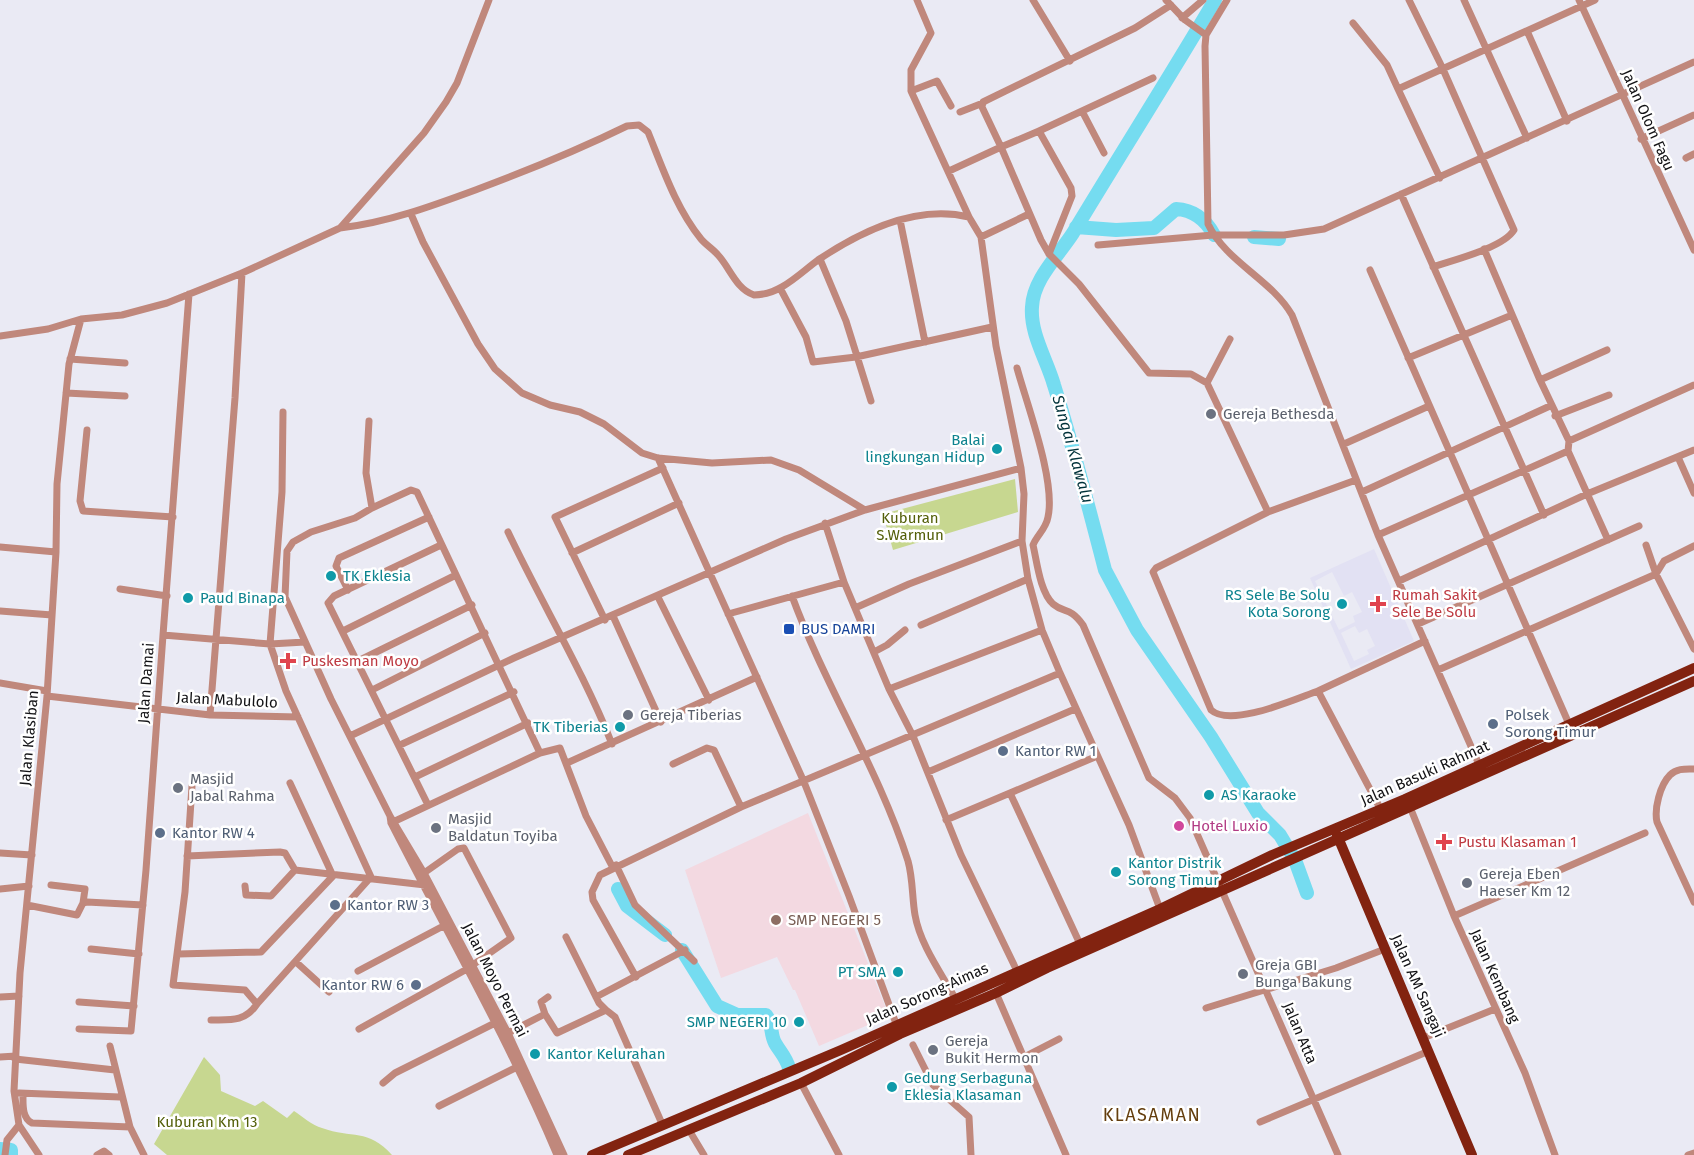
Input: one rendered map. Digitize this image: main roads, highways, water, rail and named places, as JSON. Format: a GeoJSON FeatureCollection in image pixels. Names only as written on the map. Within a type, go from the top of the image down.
{"type":"FeatureCollection","features":[{"type":"Feature","properties":{"kind":"highway","name":"Jalan Basuki Rahmat"},"geometry":{"type":"LineString","coordinates":[[1300,849],[1410,807],[1569,724],[1694,668]]}},
{"type":"Feature","properties":{"kind":"highway","name":"Jalan Basuki Rahmat"},"geometry":{"type":"LineString","coordinates":[[1337,834],[1381,810],[1694,681]]}},
{"type":"Feature","properties":{"kind":"highway","name":"Jalan AM Sangaji"},"geometry":{"type":"LineString","coordinates":[[1337,834],[1472,1155]]}},
{"type":"Feature","properties":{"kind":"highway","name":"Jalan Sorong-Aimas"},"geometry":{"type":"LineString","coordinates":[[592,1155],[898,1029],[996,993],[1221,884],[1272,855],[1300,849]]}},
{"type":"Feature","properties":{"kind":"highway","name":"Jalan Sorong-Aimas"},"geometry":{"type":"LineString","coordinates":[[628,1155],[801,1083],[955,998],[1221,884],[1277,865],[1300,849]]}},
{"type":"Feature","properties":{"kind":"waterway","name":"Sungai Klawalu"},"geometry":{"type":"LineString","coordinates":[[1215,0],[1073,233],[1042,277],[1033,297],[1032,317],[1036,337],[1068,431],[1105,570],[1137,630],[1211,737],[1258,813],[1280,835],[1295,860],[1307,893]]}},
{"type":"Feature","properties":{"kind":"waterway"},"geometry":{"type":"LineString","coordinates":[[1076,227],[1116,230],[1154,228],[1176,209],[1188,211],[1199,217],[1214,235]]}},
{"type":"Feature","properties":{"kind":"waterway"},"geometry":{"type":"LineString","coordinates":[[1254,237],[1279,239]]}},
{"type":"Feature","properties":{"kind":"waterway"},"geometry":{"type":"LineString","coordinates":[[618,889],[627,906],[665,935]]}},
{"type":"Feature","properties":{"kind":"waterway"},"geometry":{"type":"LineString","coordinates":[[682,950],[717,1006],[737,1015],[766,1015],[770,1022],[773,1040],[789,1068]]}},
{"type":"Feature","properties":{"kind":"waterway"},"geometry":{"type":"LineString","coordinates":[[0,1149],[11,1150],[11,1155]]}},
{"type":"Feature","properties":{"kind":"place","name":"Gereja Bethesda"},"geometry":{"type":"Point","coordinates":[1211,414]}},
{"type":"Feature","properties":{"kind":"place","name":"Balai lingkungan Hidup"},"geometry":{"type":"Point","coordinates":[997,449]}},
{"type":"Feature","properties":{"kind":"place","name":"TK Eklesia"},"geometry":{"type":"Point","coordinates":[331,576]}},
{"type":"Feature","properties":{"kind":"place","name":"Paud Binapa"},"geometry":{"type":"Point","coordinates":[188,598]}},
{"type":"Feature","properties":{"kind":"place","name":"RS Sele Be Solu Kota Sorong"},"geometry":{"type":"Point","coordinates":[1342,604]}},
{"type":"Feature","properties":{"kind":"place","name":"Rumah Sakit Sele Be Solu"},"geometry":{"type":"Point","coordinates":[1378,604]}},
{"type":"Feature","properties":{"kind":"place","name":"BUS DAMRI"},"geometry":{"type":"Point","coordinates":[789,629]}},
{"type":"Feature","properties":{"kind":"place","name":"Puskesman Moyo"},"geometry":{"type":"Point","coordinates":[288,661]}},
{"type":"Feature","properties":{"kind":"place","name":"Gereja Tiberias"},"geometry":{"type":"Point","coordinates":[628,715]}},
{"type":"Feature","properties":{"kind":"place","name":"Polsek Sorong Timur"},"geometry":{"type":"Point","coordinates":[1493,724]}},
{"type":"Feature","properties":{"kind":"place","name":"TK Tiberias"},"geometry":{"type":"Point","coordinates":[620,727]}},
{"type":"Feature","properties":{"kind":"place","name":"Kantor RW 1"},"geometry":{"type":"Point","coordinates":[1003,751]}},
{"type":"Feature","properties":{"kind":"place","name":"Masjid Jabal Rahma"},"geometry":{"type":"Point","coordinates":[178,788]}},
{"type":"Feature","properties":{"kind":"place","name":"AS Karaoke"},"geometry":{"type":"Point","coordinates":[1209,795]}},
{"type":"Feature","properties":{"kind":"place","name":"Hotel Luxio"},"geometry":{"type":"Point","coordinates":[1179,826]}},
{"type":"Feature","properties":{"kind":"place","name":"Masjid Baldatun Toyiba"},"geometry":{"type":"Point","coordinates":[436,828]}},
{"type":"Feature","properties":{"kind":"place","name":"Kantor RW 4"},"geometry":{"type":"Point","coordinates":[160,833]}},
{"type":"Feature","properties":{"kind":"place","name":"Pustu Klasaman 1"},"geometry":{"type":"Point","coordinates":[1444,842]}},
{"type":"Feature","properties":{"kind":"place","name":"Kantor Distrik Sorong Timur"},"geometry":{"type":"Point","coordinates":[1116,872]}},
{"type":"Feature","properties":{"kind":"place","name":"Gereja Eben Haeser Km 12"},"geometry":{"type":"Point","coordinates":[1467,883]}},
{"type":"Feature","properties":{"kind":"place","name":"Kantor RW 3"},"geometry":{"type":"Point","coordinates":[335,905]}},
{"type":"Feature","properties":{"kind":"place","name":"SMP NEGERI 5"},"geometry":{"type":"Point","coordinates":[776,920]}},
{"type":"Feature","properties":{"kind":"place","name":"PT SMA"},"geometry":{"type":"Point","coordinates":[898,972]}},
{"type":"Feature","properties":{"kind":"place","name":"Greja GBI Bunga Bakung"},"geometry":{"type":"Point","coordinates":[1243,974]}},
{"type":"Feature","properties":{"kind":"place","name":"Kantor RW 6"},"geometry":{"type":"Point","coordinates":[416,985]}},
{"type":"Feature","properties":{"kind":"place","name":"SMP NEGERI 10"},"geometry":{"type":"Point","coordinates":[799,1022]}},
{"type":"Feature","properties":{"kind":"place","name":"Gereja Bukit Hermon"},"geometry":{"type":"Point","coordinates":[933,1050]}},
{"type":"Feature","properties":{"kind":"place","name":"Kantor Kelurahan"},"geometry":{"type":"Point","coordinates":[535,1054]}},
{"type":"Feature","properties":{"kind":"place","name":"Gedung Serbaguna Eklesia Klasaman"},"geometry":{"type":"Point","coordinates":[892,1087]}},
{"type":"Feature","properties":{"kind":"district","name":"KLASAMAN"},"geometry":{"type":"Point","coordinates":[1152,1115]}},
{"type":"Feature","properties":{"kind":"park label","name":"Kuburan S.Warmun"},"geometry":{"type":"Point","coordinates":[910,526]}},
{"type":"Feature","properties":{"kind":"park label","name":"Kuburan Km 13"},"geometry":{"type":"Point","coordinates":[207,1122]}}]}
